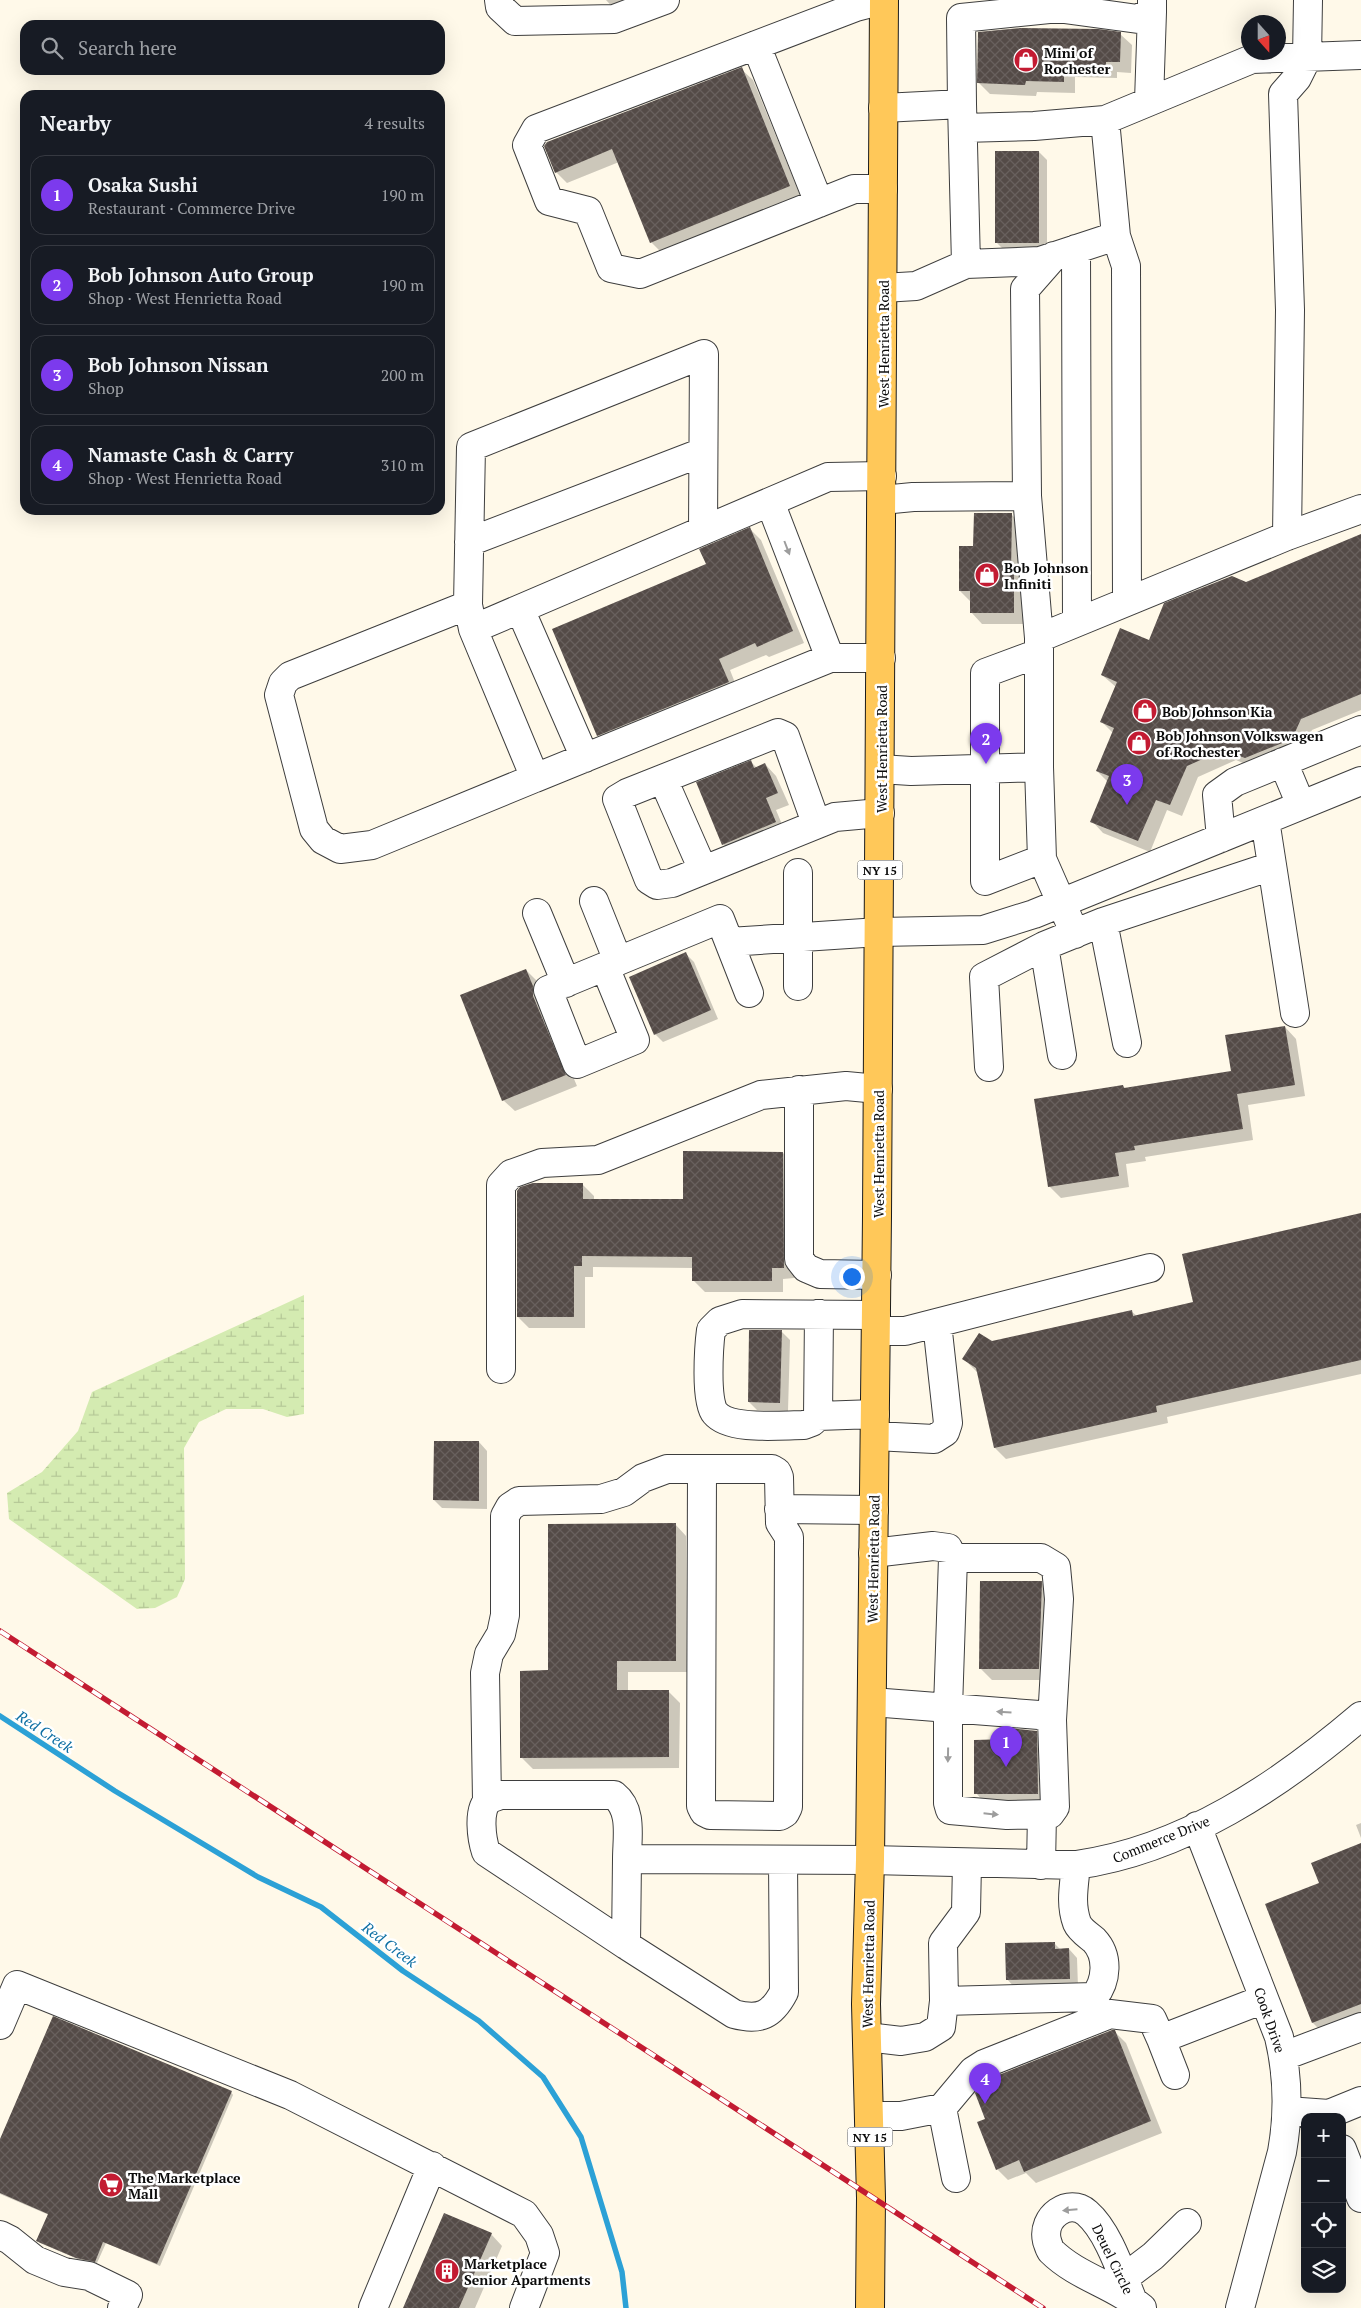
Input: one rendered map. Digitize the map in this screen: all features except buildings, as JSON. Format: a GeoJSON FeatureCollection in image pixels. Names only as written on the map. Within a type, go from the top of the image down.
{"type":"FeatureCollection","features":[{"type":"Feature","properties":{"kind":"main road","name":"West Henrietta Road"},"geometry":{"type":"LineString","coordinates":[[870,2308],[871,2198],[867,2036],[877,1275],[884,0]]}},
{"type":"Feature","properties":{"kind":"street"},"geometry":{"type":"LineString","coordinates":[[499,0],[500,7],[515,21],[614,19],[665,0]]}},
{"type":"Feature","properties":{"kind":"street"},"geometry":{"type":"LineString","coordinates":[[883,189],[854,189],[640,274],[611,268],[588,210],[549,201],[526,144],[536,128],[856,7],[884,0]]}},
{"type":"Feature","properties":{"kind":"street"},"geometry":{"type":"LineString","coordinates":[[1287,536],[1290,310],[1283,94],[1298,78],[1307,58],[1308,0]]}},
{"type":"Feature","properties":{"kind":"street"},"geometry":{"type":"LineString","coordinates":[[1149,101],[1152,6]]}},
{"type":"Feature","properties":{"kind":"street"},"geometry":{"type":"LineString","coordinates":[[966,264],[961,18],[1056,9],[1138,18],[1152,6]]}},
{"type":"Feature","properties":{"kind":"street"},"geometry":{"type":"LineString","coordinates":[[756,45],[819,203]]}},
{"type":"Feature","properties":{"kind":"street"},"geometry":{"type":"LineString","coordinates":[[883,108],[1034,126],[1104,120],[1252,60],[1361,55]]}},
{"type":"Feature","properties":{"kind":"street"},"geometry":{"type":"LineString","coordinates":[[1104,120],[1116,236],[1126,266],[1127,602]]}},
{"type":"Feature","properties":{"kind":"street"},"geometry":{"type":"LineString","coordinates":[[883,288],[916,286],[966,264],[1040,261],[1116,236]]}},
{"type":"Feature","properties":{"kind":"street"},"geometry":{"type":"LineString","coordinates":[[1065,252],[1025,290],[1027,496],[1039,646],[1039,767],[1042,859],[1075,934]]}},
{"type":"Feature","properties":{"kind":"street"},"geometry":{"type":"LineString","coordinates":[[1065,252],[1077,622]]}},
{"type":"Feature","properties":{"kind":"street"},"geometry":{"type":"LineString","coordinates":[[535,778],[470,617],[471,447],[704,354],[703,530]]}},
{"type":"Feature","properties":{"kind":"street"},"geometry":{"type":"LineString","coordinates":[[470,542],[703,452]]}},
{"type":"Feature","properties":{"kind":"street"},"geometry":{"type":"LineString","coordinates":[[881,658],[830,658],[372,845],[340,849],[323,840],[314,829],[279,694],[283,683],[290,676],[470,617],[520,609],[828,477],[882,488],[913,497],[1027,496]]}},
{"type":"Feature","properties":{"kind":"street"},"geometry":{"type":"LineString","coordinates":[[770,502],[830,658]]}},
{"type":"Feature","properties":{"kind":"street"},"geometry":{"type":"LineString","coordinates":[[1042,859],[985,881],[985,674],[1039,646],[1077,622],[1287,536],[1361,509]]}},
{"type":"Feature","properties":{"kind":"street"},"geometry":{"type":"LineString","coordinates":[[520,609],[585,758]]}},
{"type":"Feature","properties":{"kind":"street"},"geometry":{"type":"LineString","coordinates":[[1221,838],[1217,795],[1235,782],[1361,730]]}},
{"type":"Feature","properties":{"kind":"street"},"geometry":{"type":"LineString","coordinates":[[816,823],[784,736],[778,733],[663,778],[627,793],[617,800],[649,880],[657,885],[672,883],[816,823],[835,817],[880,813]]}},
{"type":"Feature","properties":{"kind":"street"},"geometry":{"type":"LineString","coordinates":[[1283,762],[1301,805]]}},
{"type":"Feature","properties":{"kind":"street"},"geometry":{"type":"LineString","coordinates":[[880,769],[912,771],[1039,767]]}},
{"type":"Feature","properties":{"kind":"street"},"geometry":{"type":"LineString","coordinates":[[663,778],[703,870]]}},
{"type":"Feature","properties":{"kind":"street"},"geometry":{"type":"LineString","coordinates":[[729,942],[879,932],[983,930],[1061,902],[1361,781]]}},
{"type":"Feature","properties":{"kind":"street"},"geometry":{"type":"LineString","coordinates":[[1265,820],[1296,1013]]}},
{"type":"Feature","properties":{"kind":"street"},"geometry":{"type":"LineString","coordinates":[[989,1067],[984,977],[1044,946],[1103,922],[1272,866]]}},
{"type":"Feature","properties":{"kind":"street"},"geometry":{"type":"LineString","coordinates":[[798,873],[798,986]]}},
{"type":"Feature","properties":{"kind":"street"},"geometry":{"type":"LineString","coordinates":[[594,901],[612,964],[635,1040],[577,1064],[548,990],[566,983],[612,964],[720,919],[749,993]]}},
{"type":"Feature","properties":{"kind":"street"},"geometry":{"type":"LineString","coordinates":[[537,913],[566,983]]}},
{"type":"Feature","properties":{"kind":"street"},"geometry":{"type":"LineString","coordinates":[[1103,922],[1127,1043]]}},
{"type":"Feature","properties":{"kind":"street"},"geometry":{"type":"LineString","coordinates":[[1044,946],[1062,1055]]}},
{"type":"Feature","properties":{"kind":"street"},"geometry":{"type":"LineString","coordinates":[[501,1369],[501,1185],[511,1174],[542,1163],[598,1160],[761,1095],[846,1086],[878,1089]]}},
{"type":"Feature","properties":{"kind":"street"},"geometry":{"type":"LineString","coordinates":[[799,1090],[799,1259],[806,1268],[820,1274],[877,1275]]}},
{"type":"Feature","properties":{"kind":"street"},"geometry":{"type":"LineString","coordinates":[[819,1314],[818,1416],[812,1422],[804,1425],[751,1425],[727,1422],[714,1413],[710,1404],[709,1350],[711,1330],[720,1321],[742,1314],[819,1314],[876,1323],[905,1331],[1150,1268]]}},
{"type":"Feature","properties":{"kind":"street"},"geometry":{"type":"LineString","coordinates":[[818,1416],[875,1425],[934,1439],[945,1432],[948,1423],[937,1323]]}},
{"type":"Feature","properties":{"kind":"street"},"geometry":{"type":"LineString","coordinates":[[488,1801],[485,1673],[490,1654],[501,1634],[505,1615],[505,1516],[510,1507],[519,1501],[601,1499],[624,1492],[643,1478],[667,1469],[702,1469],[772,1469],[777,1472],[779,1477],[780,1523],[789,1537],[788,1807],[785,1813],[780,1816],[710,1815],[704,1812],[701,1806],[702,1469]]}},
{"type":"Feature","properties":{"kind":"street"},"geometry":{"type":"LineString","coordinates":[[779,1509],[874,1510]]}},
{"type":"Feature","properties":{"kind":"street"},"geometry":{"type":"LineString","coordinates":[[873,1552],[933,1546],[948,1548],[953,1558],[948,1708],[948,1803],[950,1810],[1007,1815],[1050,1814],[1055,1807],[1052,1720],[1059,1599],[1056,1566],[1041,1558],[953,1558]]}},
{"type":"Feature","properties":{"kind":"street"},"geometry":{"type":"LineString","coordinates":[[872,1702],[1039,1715],[1052,1720]]}},
{"type":"Feature","properties":{"kind":"street","name":"Commerce Drive"},"geometry":{"type":"LineString","coordinates":[[627,1860],[870,1860],[1041,1865],[1076,1865],[1108,1861],[1146,1848],[1197,1826],[1272,1784],[1330,1742],[1361,1716]]}},
{"type":"Feature","properties":{"kind":"street"},"geometry":{"type":"LineString","coordinates":[[626,1945],[626,1810],[621,1801],[614,1795],[500,1795],[488,1801],[482,1810],[483,1844],[486,1852],[626,1945],[734,2014],[746,2017],[762,2015],[776,2008],[784,1992],[783,1861]]}},
{"type":"Feature","properties":{"kind":"street"},"geometry":{"type":"LineString","coordinates":[[1041,1865],[1042,1814]]}},
{"type":"Feature","properties":{"kind":"street","name":"Cook Drive"},"geometry":{"type":"LineString","coordinates":[[1197,1826],[1279,2037],[1284,2056],[1287,2087],[1287,2112],[1282,2152],[1240,2308]]}},
{"type":"Feature","properties":{"kind":"street"},"geometry":{"type":"LineString","coordinates":[[867,2036],[901,2041],[925,2038],[941,2026],[944,2001],[943,1944],[966,1912],[967,1863]]}},
{"type":"Feature","properties":{"kind":"street"},"geometry":{"type":"LineString","coordinates":[[944,2001],[1094,1997],[1101,1987],[1104,1973],[1103,1955],[1095,1941],[1078,1926],[1072,1905],[1076,1865]]}},
{"type":"Feature","properties":{"kind":"street"},"geometry":{"type":"LineString","coordinates":[[0,2024],[8,1984],[290,2095],[524,2214],[539,2235],[545,2253],[524,2308]]}},
{"type":"Feature","properties":{"kind":"street"},"geometry":{"type":"LineString","coordinates":[[1161,2039],[1264,1999]]}},
{"type":"Feature","properties":{"kind":"street"},"geometry":{"type":"LineString","coordinates":[[869,2116],[901,2116],[942,2108],[974,2071],[984,2064],[1110,2014],[1152,2019],[1175,2075]]}},
{"type":"Feature","properties":{"kind":"street"},"geometry":{"type":"LineString","coordinates":[[1284,2056],[1361,2027]]}},
{"type":"Feature","properties":{"kind":"street"},"geometry":{"type":"LineString","coordinates":[[1337,2113],[1361,2102]]}},
{"type":"Feature","properties":{"kind":"street"},"geometry":{"type":"LineString","coordinates":[[942,2108],[956,2178]]}},
{"type":"Feature","properties":{"kind":"street"},"geometry":{"type":"LineString","coordinates":[[1287,2112],[1301,2113]]}},
{"type":"Feature","properties":{"kind":"street"},"geometry":{"type":"LineString","coordinates":[[1345,2158],[1361,2198]]}},
{"type":"Feature","properties":{"kind":"street"},"geometry":{"type":"LineString","coordinates":[[373,2308],[432,2166]]}},
{"type":"Feature","properties":{"kind":"street"},"geometry":{"type":"LineString","coordinates":[[1133,2296],[1153,2256],[1187,2223]]}},
{"type":"Feature","properties":{"kind":"street"},"geometry":{"type":"LineString","coordinates":[[0,2235],[10,2240],[35,2260],[64,2272],[89,2276],[128,2294],[122,2308]]}},
{"type":"Feature","properties":{"kind":"green space"},"geometry":{"type":"Polygon","coordinates":[[[304,1295],[304,1414],[287,1417],[263,1409],[226,1409],[199,1422],[184,1448],[185,1579],[177,1597],[155,1608],[137,1609],[9,1519],[7,1493],[42,1472],[78,1431],[92,1392],[304,1295]]]}},
{"type":"Feature","properties":{"kind":"waterway","name":"Red Creek"},"geometry":{"type":"LineString","coordinates":[[0,1716],[115,1791],[258,1877],[321,1907],[403,1971],[479,2021],[543,2077],[581,2137],[622,2272],[626,2308]]}},
{"type":"Feature","properties":{"kind":"railway"},"geometry":{"type":"LineString","coordinates":[[0,1631],[1043,2308]]}},
{"type":"Feature","properties":{"kind":"place","name":"Mini of Rochester"},"geometry":{"type":"Point","coordinates":[1026,60]}},
{"type":"Feature","properties":{"kind":"place","name":"Bob Johnson Infiniti"},"geometry":{"type":"Point","coordinates":[987,575]}},
{"type":"Feature","properties":{"kind":"place","name":"Bob Johnson Kia"},"geometry":{"type":"Point","coordinates":[1145,711]}},
{"type":"Feature","properties":{"kind":"place","name":"Bob Johnson Volkswagen of Rochester"},"geometry":{"type":"Point","coordinates":[1139,743]}},
{"type":"Feature","properties":{"kind":"place","name":"Bob Johnson Auto Group"},"geometry":{"type":"Point","coordinates":[986,764]}},
{"type":"Feature","properties":{"kind":"place","name":"Bob Johnson Nissan"},"geometry":{"type":"Point","coordinates":[1127,805]}},
{"type":"Feature","properties":{"kind":"place","name":"Osaka Sushi"},"geometry":{"type":"Point","coordinates":[1006,1767]}},
{"type":"Feature","properties":{"kind":"place","name":"Namaste Cash & Carry"},"geometry":{"type":"Point","coordinates":[985,2104]}},
{"type":"Feature","properties":{"kind":"place","name":"The Marketplace Mall"},"geometry":{"type":"Point","coordinates":[111,2185]}},
{"type":"Feature","properties":{"kind":"place","name":"Marketplace Senior Apartments"},"geometry":{"type":"Point","coordinates":[447,2271]}}]}
